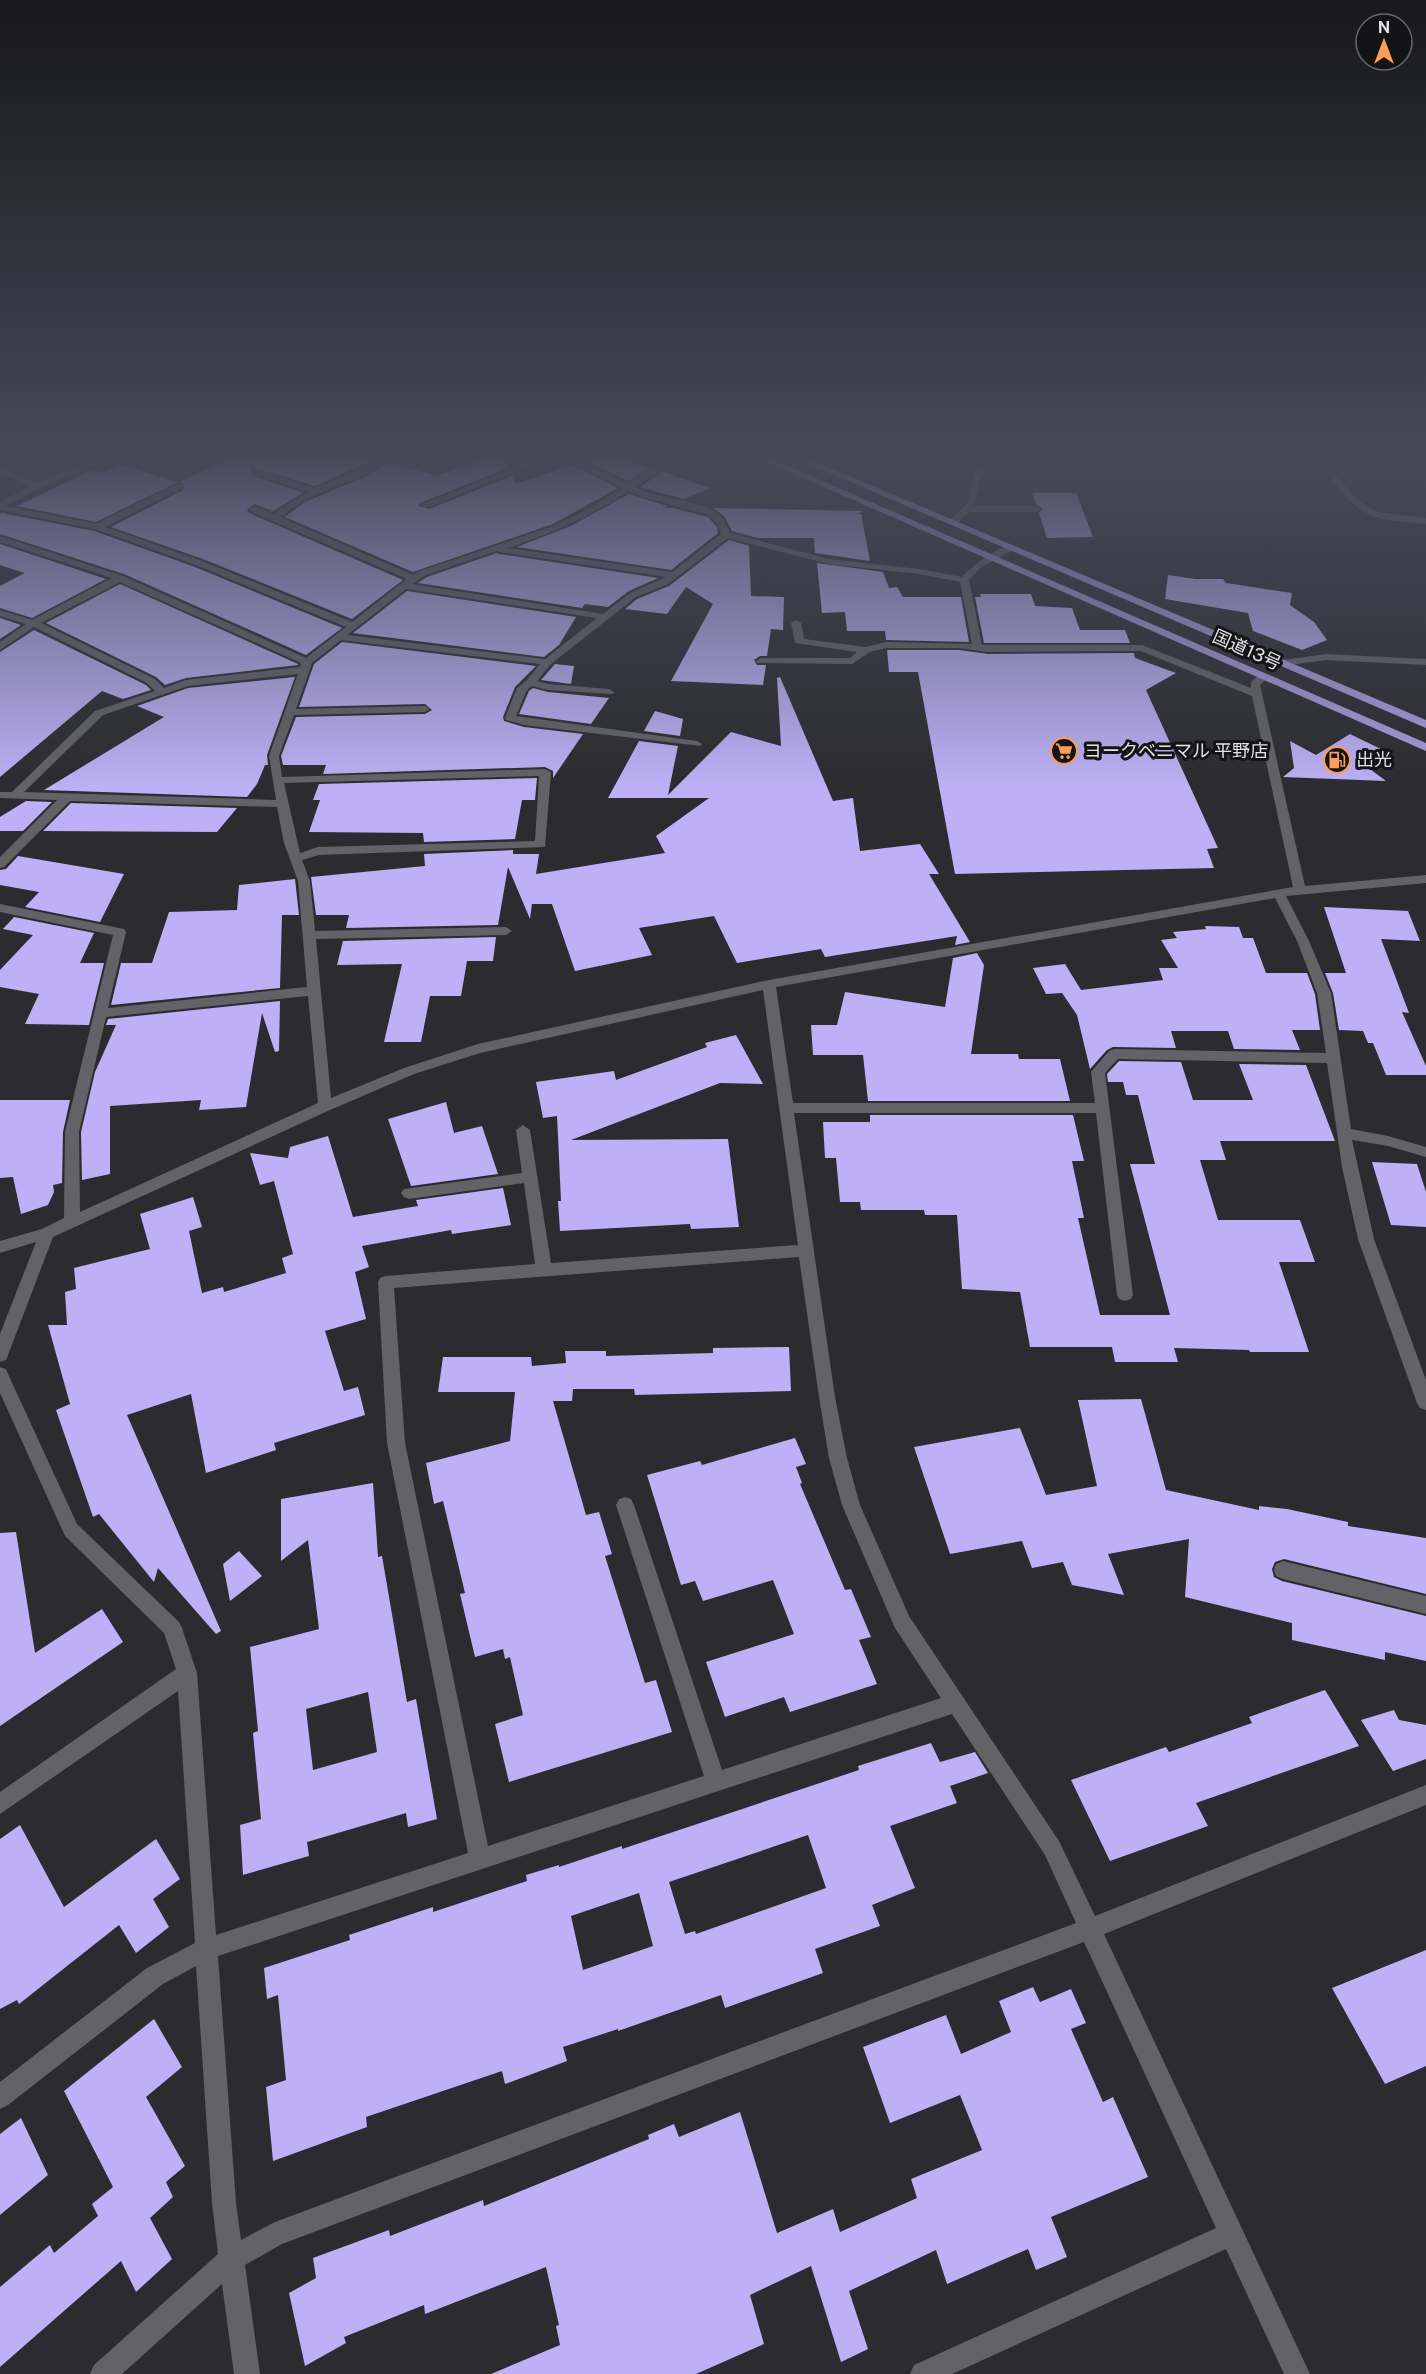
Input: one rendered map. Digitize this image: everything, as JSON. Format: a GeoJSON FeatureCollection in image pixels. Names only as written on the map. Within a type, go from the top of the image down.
{"type":"FeatureCollection","features":[{"type":"Feature","properties":{"kind":"highway","name":"国道13号"},"geometry":{"type":"LineString","coordinates":[[1015,567],[1426,747]]}},
{"type":"Feature","properties":{"kind":"highway","name":"国道13号"},"geometry":{"type":"LineString","coordinates":[[1055,567],[1426,724]]}},
{"type":"Feature","properties":{"kind":"street"},"geometry":{"type":"LineString","coordinates":[[85,567],[120,578],[306,666]]}},
{"type":"Feature","properties":{"kind":"street"},"geometry":{"type":"LineString","coordinates":[[208,567],[353,626]]}},
{"type":"Feature","properties":{"kind":"street"},"geometry":{"type":"LineString","coordinates":[[375,567],[409,583],[607,617]]}},
{"type":"Feature","properties":{"kind":"street"},"geometry":{"type":"LineString","coordinates":[[325,1106],[304,881],[290,843],[274,756],[306,666],[339,637],[409,583],[423,573],[441,567]]}},
{"type":"Feature","properties":{"kind":"street"},"geometry":{"type":"LineString","coordinates":[[621,567],[675,575]]}},
{"type":"Feature","properties":{"kind":"street"},"geometry":{"type":"LineString","coordinates":[[685,567],[665,582],[633,596],[547,662],[531,682],[522,688],[510,718],[524,722],[697,744]]}},
{"type":"Feature","properties":{"kind":"street"},"geometry":{"type":"LineString","coordinates":[[874,567],[938,573],[964,580]]}},
{"type":"Feature","properties":{"kind":"street"},"geometry":{"type":"LineString","coordinates":[[964,580],[976,567]]}},
{"type":"Feature","properties":{"kind":"street"},"geometry":{"type":"LineString","coordinates":[[0,647],[33,623],[120,578]]}},
{"type":"Feature","properties":{"kind":"street"},"geometry":{"type":"LineString","coordinates":[[964,580],[978,648]]}},
{"type":"Feature","properties":{"kind":"street"},"geometry":{"type":"LineString","coordinates":[[0,613],[33,623],[42,630],[151,681],[162,692]]}},
{"type":"Feature","properties":{"kind":"street"},"geometry":{"type":"LineString","coordinates":[[796,623],[799,641],[866,650],[886,645],[978,648],[1142,648],[1257,694]]}},
{"type":"Feature","properties":{"kind":"street"},"geometry":{"type":"LineString","coordinates":[[339,637],[547,662]]}},
{"type":"Feature","properties":{"kind":"street"},"geometry":{"type":"LineString","coordinates":[[761,662],[852,661],[866,650]]}},
{"type":"Feature","properties":{"kind":"street"},"geometry":{"type":"LineString","coordinates":[[1283,663],[1326,657],[1426,662]]}},
{"type":"Feature","properties":{"kind":"street"},"geometry":{"type":"LineString","coordinates":[[15,795],[99,712],[186,683],[306,666]]}},
{"type":"Feature","properties":{"kind":"street"},"geometry":{"type":"LineString","coordinates":[[1264,676],[1255,684],[1300,890]]}},
{"type":"Feature","properties":{"kind":"street"},"geometry":{"type":"LineString","coordinates":[[531,682],[548,687],[609,692]]}},
{"type":"Feature","properties":{"kind":"street"},"geometry":{"type":"LineString","coordinates":[[289,712],[425,709]]}},
{"type":"Feature","properties":{"kind":"street"},"geometry":{"type":"LineString","coordinates":[[278,780],[545,772],[541,844],[318,851],[296,858]]}},
{"type":"Feature","properties":{"kind":"street"},"geometry":{"type":"LineString","coordinates":[[0,795],[283,804]]}},
{"type":"Feature","properties":{"kind":"street"},"geometry":{"type":"LineString","coordinates":[[0,864],[67,797]]}},
{"type":"Feature","properties":{"kind":"street"},"geometry":{"type":"LineString","coordinates":[[0,1247],[47,1233],[325,1106],[409,1071],[478,1049],[769,984],[1300,890],[1426,879]]}},
{"type":"Feature","properties":{"kind":"street"},"geometry":{"type":"LineString","coordinates":[[1279,894],[1303,941],[1324,993],[1349,1167],[1366,1239],[1426,1403]]}},
{"type":"Feature","properties":{"kind":"street"},"geometry":{"type":"LineString","coordinates":[[0,908],[120,932],[72,1132],[72,1221]]}},
{"type":"Feature","properties":{"kind":"street"},"geometry":{"type":"LineString","coordinates":[[309,935],[506,931]]}},
{"type":"Feature","properties":{"kind":"street"},"geometry":{"type":"LineString","coordinates":[[769,984],[827,1397],[838,1458],[851,1505],[902,1622],[1052,1848],[1297,2374]]}},
{"type":"Feature","properties":{"kind":"street"},"geometry":{"type":"LineString","coordinates":[[101,1013],[314,990]]}},
{"type":"Feature","properties":{"kind":"street"},"geometry":{"type":"LineString","coordinates":[[1125,1295],[1098,1072],[1114,1054],[1334,1058]]}},
{"type":"Feature","properties":{"kind":"street"},"geometry":{"type":"LineString","coordinates":[[786,1108],[1102,1108]]}},
{"type":"Feature","properties":{"kind":"street"},"geometry":{"type":"LineString","coordinates":[[523,1130],[544,1270]]}},
{"type":"Feature","properties":{"kind":"street"},"geometry":{"type":"LineString","coordinates":[[1345,1133],[1388,1141],[1426,1152]]}},
{"type":"Feature","properties":{"kind":"street"},"geometry":{"type":"LineString","coordinates":[[410,1193],[530,1177]]}},
{"type":"Feature","properties":{"kind":"street"},"geometry":{"type":"LineString","coordinates":[[0,1355],[47,1233]]}},
{"type":"Feature","properties":{"kind":"street"},"geometry":{"type":"LineString","coordinates":[[480,1859],[396,1443],[386,1282],[807,1250]]}},
{"type":"Feature","properties":{"kind":"street"},"geometry":{"type":"LineString","coordinates":[[0,1374],[6,1400],[71,1530],[172,1628],[187,1673],[224,2203],[247,2374]]}},
{"type":"Feature","properties":{"kind":"street"},"geometry":{"type":"LineString","coordinates":[[625,1505],[716,1782]]}},
{"type":"Feature","properties":{"kind":"street"},"geometry":{"type":"LineString","coordinates":[[1283,1570],[1426,1605]]}},
{"type":"Feature","properties":{"kind":"street"},"geometry":{"type":"LineString","coordinates":[[0,1804],[187,1673]]}},
{"type":"Feature","properties":{"kind":"street"},"geometry":{"type":"LineString","coordinates":[[0,2097],[155,1976],[207,1949],[956,1703]]}},
{"type":"Feature","properties":{"kind":"street"},"geometry":{"type":"LineString","coordinates":[[103,2374],[232,2259],[275,2234],[1090,1929],[1426,1795]]}},
{"type":"Feature","properties":{"kind":"street"},"geometry":{"type":"LineString","coordinates":[[923,2374],[1232,2234]]}},
{"type":"Feature","properties":{"kind":"building"},"geometry":{"type":"Polygon","coordinates":[[[6,567],[69,567],[106,579],[32,618],[0,608],[0,586],[25,573],[6,567]]]}},
{"type":"Feature","properties":{"kind":"building"},"geometry":{"type":"Polygon","coordinates":[[[102,567],[194,567],[342,628],[306,655],[124,574],[102,567]]]}},
{"type":"Feature","properties":{"kind":"building"},"geometry":{"type":"Polygon","coordinates":[[[222,567],[373,567],[403,580],[352,619],[222,567]]]}},
{"type":"Feature","properties":{"kind":"building"},"geometry":{"type":"Polygon","coordinates":[[[401,567],[428,567],[413,572],[401,567]]]}},
{"type":"Feature","properties":{"kind":"building"},"geometry":{"type":"Polygon","coordinates":[[[457,567],[584,567],[658,578],[629,591],[608,607],[585,604],[582,608],[418,583],[427,577],[457,567]]]}},
{"type":"Feature","properties":{"kind":"building"},"geometry":{"type":"Polygon","coordinates":[[[649,567],[675,567],[671,570],[649,567]]]}},
{"type":"Feature","properties":{"kind":"building"},"geometry":{"type":"Polygon","coordinates":[[[694,567],[750,567],[751,596],[784,597],[783,630],[771,629],[767,656],[760,656],[754,660],[757,665],[766,665],[763,685],[671,681],[713,604],[686,587],[667,614],[625,609],[637,599],[669,586],[694,567]]]}},
{"type":"Feature","properties":{"kind":"building"},"geometry":{"type":"Polygon","coordinates":[[[817,567],[845,567],[883,572],[889,588],[897,587],[903,597],[961,597],[969,642],[886,640],[885,631],[847,631],[845,612],[822,613],[817,567]]]}},
{"type":"Feature","properties":{"kind":"building"},"geometry":{"type":"Polygon","coordinates":[[[1168,575],[1195,579],[1223,579],[1226,583],[1292,593],[1290,605],[1314,622],[1327,640],[1302,650],[1253,631],[1248,613],[1165,599],[1168,575]]]}},
{"type":"Feature","properties":{"kind":"building"},"geometry":{"type":"Polygon","coordinates":[[[120,584],[298,665],[186,678],[165,685],[156,677],[46,623],[120,584]]]}},
{"type":"Feature","properties":{"kind":"building"},"geometry":{"type":"Polygon","coordinates":[[[407,591],[576,617],[559,645],[544,657],[353,633],[407,591]]]}},
{"type":"Feature","properties":{"kind":"building"},"geometry":{"type":"Polygon","coordinates":[[[980,594],[1031,594],[1035,606],[1072,608],[1080,630],[1125,630],[1130,643],[984,643],[975,597],[981,597],[980,594]]]}},
{"type":"Feature","properties":{"kind":"building"},"geometry":{"type":"Polygon","coordinates":[[[0,618],[21,625],[0,639],[0,618]]]}},
{"type":"Feature","properties":{"kind":"building"},"geometry":{"type":"Polygon","coordinates":[[[34,630],[146,685],[151,690],[123,699],[102,691],[0,777],[0,652],[34,630]]]}},
{"type":"Feature","properties":{"kind":"building"},"geometry":{"type":"Polygon","coordinates":[[[342,642],[536,666],[515,687],[503,717],[504,721],[524,727],[583,734],[553,778],[553,771],[545,767],[323,774],[326,765],[283,765],[281,756],[296,717],[425,714],[432,710],[425,704],[299,707],[314,664],[342,642]]]}},
{"type":"Feature","properties":{"kind":"building"},"geometry":{"type":"Polygon","coordinates":[[[887,650],[959,650],[988,654],[1134,653],[1135,658],[1176,673],[1146,690],[1218,848],[1207,849],[1214,868],[955,874],[918,672],[889,672],[887,650]]]}},
{"type":"Feature","properties":{"kind":"building"},"geometry":{"type":"Polygon","coordinates":[[[555,664],[574,666],[571,684],[541,680],[555,664]]]}},
{"type":"Feature","properties":{"kind":"building"},"geometry":{"type":"Polygon","coordinates":[[[295,677],[267,755],[268,765],[265,765],[257,784],[247,797],[44,790],[164,717],[137,706],[188,688],[295,677]]]}},
{"type":"Feature","properties":{"kind":"building"},"geometry":{"type":"Polygon","coordinates":[[[780,677],[833,801],[853,798],[860,851],[920,844],[939,874],[929,874],[970,942],[955,945],[957,936],[825,957],[821,949],[737,963],[714,916],[639,928],[652,955],[575,971],[552,904],[532,904],[530,919],[508,867],[498,925],[346,928],[349,915],[316,915],[311,877],[425,866],[424,854],[513,850],[513,854],[539,854],[536,874],[665,853],[656,836],[709,798],[608,798],[639,741],[678,746],[668,795],[731,732],[781,746],[777,678],[780,677]]]}},
{"type":"Feature","properties":{"kind":"building"},"geometry":{"type":"Polygon","coordinates":[[[533,688],[548,692],[609,698],[591,724],[519,714],[529,691],[533,688]]]}},
{"type":"Feature","properties":{"kind":"building"},"geometry":{"type":"Polygon","coordinates":[[[655,711],[683,719],[680,736],[644,731],[655,711]]]}},
{"type":"Feature","properties":{"kind":"building"},"geometry":{"type":"Polygon","coordinates":[[[1350,734],[1387,752],[1366,766],[1386,781],[1283,777],[1294,768],[1290,741],[1316,755],[1350,734]]]}},
{"type":"Feature","properties":{"kind":"building"},"geometry":{"type":"Polygon","coordinates":[[[537,778],[535,800],[522,800],[515,839],[424,842],[423,833],[309,832],[320,800],[313,800],[319,784],[537,778]]]}},
{"type":"Feature","properties":{"kind":"building"},"geometry":{"type":"Polygon","coordinates":[[[26,801],[52,802],[23,831],[0,831],[0,817],[26,801]]]}},
{"type":"Feature","properties":{"kind":"building"},"geometry":{"type":"Polygon","coordinates":[[[71,803],[237,808],[217,832],[43,831],[71,803]]]}},
{"type":"Feature","properties":{"kind":"building"},"geometry":{"type":"Polygon","coordinates":[[[18,856],[124,874],[100,922],[25,907],[39,892],[0,885],[0,870],[6,869],[18,856]]]}},
{"type":"Feature","properties":{"kind":"building"},"geometry":{"type":"Polygon","coordinates":[[[295,879],[299,915],[282,915],[280,988],[111,1005],[121,963],[152,963],[169,912],[237,910],[239,885],[295,879]]]}},
{"type":"Feature","properties":{"kind":"building"},"geometry":{"type":"Polygon","coordinates":[[[1324,907],[1408,911],[1420,941],[1381,939],[1409,1013],[1402,1012],[1426,1066],[1426,1075],[1386,1075],[1373,1043],[1368,1043],[1363,1031],[1339,1030],[1333,993],[1325,973],[1346,973],[1324,907]]]}},
{"type":"Feature","properties":{"kind":"building"},"geometry":{"type":"Polygon","coordinates":[[[14,917],[94,933],[80,963],[104,963],[89,1025],[25,1024],[39,994],[0,987],[0,970],[33,935],[3,929],[14,917]]]}},
{"type":"Feature","properties":{"kind":"building"},"geometry":{"type":"Polygon","coordinates":[[[1205,926],[1239,927],[1243,938],[1253,938],[1266,973],[1307,973],[1315,994],[1320,1030],[1292,1030],[1300,1050],[1234,1049],[1228,1031],[1171,1031],[1176,1048],[1113,1047],[1107,1050],[1090,1069],[1077,1015],[1062,993],[1046,994],[1033,968],[1065,964],[1081,990],[1163,980],[1159,968],[1178,968],[1161,940],[1177,938],[1173,932],[1206,929],[1205,926]]]}},
{"type":"Feature","properties":{"kind":"building"},"geometry":{"type":"Polygon","coordinates":[[[496,937],[493,961],[467,961],[461,996],[430,996],[421,1042],[384,1042],[402,964],[337,965],[343,941],[496,937]]]}},
{"type":"Feature","properties":{"kind":"building"},"geometry":{"type":"Polygon","coordinates":[[[977,953],[984,965],[971,1054],[1018,1054],[1019,1059],[1060,1059],[1070,1101],[868,1101],[863,1055],[813,1055],[811,1025],[837,1025],[845,992],[945,1007],[953,958],[977,953]]]}},
{"type":"Feature","properties":{"kind":"building"},"geometry":{"type":"Polygon","coordinates":[[[280,1001],[279,1051],[275,1052],[262,1013],[246,1107],[199,1110],[201,1100],[110,1106],[110,1174],[82,1180],[81,1132],[95,1072],[116,1025],[106,1025],[108,1019],[280,1001]]]}},
{"type":"Feature","properties":{"kind":"building"},"geometry":{"type":"Polygon","coordinates":[[[736,1035],[763,1084],[720,1083],[571,1140],[728,1139],[739,1227],[691,1229],[690,1224],[560,1231],[557,1116],[543,1118],[536,1082],[614,1071],[616,1080],[707,1047],[705,1043],[736,1035]]]}},
{"type":"Feature","properties":{"kind":"building"},"geometry":{"type":"Polygon","coordinates":[[[1119,1061],[1181,1062],[1193,1100],[1253,1100],[1239,1064],[1306,1065],[1335,1141],[1220,1141],[1226,1160],[1200,1160],[1218,1220],[1300,1220],[1315,1262],[1279,1262],[1309,1352],[1174,1348],[1178,1362],[1115,1362],[1112,1347],[1030,1347],[1020,1292],[962,1289],[957,1215],[925,1215],[924,1210],[861,1210],[860,1202],[840,1202],[836,1158],[825,1158],[823,1122],[870,1122],[870,1115],[1073,1115],[1084,1161],[1072,1161],[1084,1218],[1078,1218],[1100,1315],[1170,1315],[1130,1164],[1155,1164],[1138,1095],[1126,1095],[1123,1082],[1108,1082],[1107,1074],[1119,1061]]]}},
{"type":"Feature","properties":{"kind":"building"},"geometry":{"type":"Polygon","coordinates":[[[0,1100],[70,1100],[63,1132],[62,1183],[53,1185],[54,1192],[48,1205],[21,1214],[13,1177],[0,1178],[0,1100]]]}},
{"type":"Feature","properties":{"kind":"building"},"geometry":{"type":"Polygon","coordinates":[[[446,1102],[454,1133],[482,1126],[498,1174],[411,1186],[388,1119],[446,1102]]]}},
{"type":"Feature","properties":{"kind":"building"},"geometry":{"type":"Polygon","coordinates":[[[328,1136],[353,1217],[418,1206],[416,1200],[503,1188],[511,1225],[452,1234],[451,1230],[362,1246],[369,1267],[355,1272],[366,1319],[325,1331],[344,1391],[358,1387],[365,1415],[274,1443],[276,1450],[206,1473],[191,1394],[127,1415],[221,1631],[216,1634],[158,1568],[154,1582],[99,1514],[93,1517],[56,1410],[70,1404],[48,1325],[67,1325],[65,1292],[76,1289],[74,1268],[150,1249],[140,1214],[193,1197],[202,1227],[189,1231],[202,1293],[223,1287],[224,1292],[286,1273],[282,1258],[293,1254],[274,1181],[260,1185],[250,1153],[288,1158],[290,1147],[328,1136]]]}},
{"type":"Feature","properties":{"kind":"building"},"geometry":{"type":"Polygon","coordinates":[[[1372,1162],[1417,1164],[1426,1192],[1426,1227],[1391,1225],[1372,1162]]]}},
{"type":"Feature","properties":{"kind":"building"},"geometry":{"type":"Polygon","coordinates":[[[789,1347],[791,1391],[635,1395],[634,1389],[573,1389],[572,1401],[553,1401],[586,1515],[599,1512],[612,1554],[605,1556],[645,1683],[656,1680],[672,1732],[509,1782],[495,1724],[523,1715],[510,1657],[505,1659],[503,1649],[475,1657],[460,1594],[465,1593],[443,1501],[434,1504],[426,1463],[510,1441],[515,1392],[438,1392],[443,1357],[531,1357],[532,1366],[566,1363],[565,1351],[606,1351],[606,1356],[713,1353],[713,1348],[789,1347]]]}},
{"type":"Feature","properties":{"kind":"building"},"geometry":{"type":"Polygon","coordinates":[[[1141,1399],[1166,1490],[1259,1510],[1259,1506],[1287,1509],[1348,1522],[1348,1526],[1426,1538],[1426,1594],[1284,1559],[1275,1562],[1272,1569],[1274,1577],[1282,1581],[1426,1616],[1426,1661],[1385,1652],[1385,1660],[1292,1640],[1292,1623],[1185,1597],[1189,1539],[1108,1554],[1124,1595],[1072,1585],[1063,1562],[1032,1568],[1022,1541],[950,1554],[914,1447],[1020,1428],[1046,1495],[1097,1486],[1078,1400],[1141,1399]]]}},
{"type":"Feature","properties":{"kind":"building"},"geometry":{"type":"Polygon","coordinates":[[[795,1438],[806,1464],[796,1467],[802,1483],[800,1484],[845,1590],[851,1589],[871,1637],[859,1640],[877,1684],[790,1712],[784,1697],[725,1717],[706,1662],[794,1634],[773,1580],[703,1601],[695,1581],[681,1585],[647,1475],[700,1461],[702,1465],[795,1438]]]}},
{"type":"Feature","properties":{"kind":"building"},"geometry":{"type":"Polygon","coordinates":[[[373,1483],[378,1557],[382,1556],[407,1702],[416,1699],[437,1819],[408,1827],[406,1813],[307,1842],[309,1856],[243,1875],[240,1825],[261,1819],[253,1733],[258,1731],[250,1647],[319,1629],[308,1540],[281,1561],[281,1499],[373,1483]],[[368,1692],[306,1709],[313,1770],[377,1752],[368,1692]]]}},
{"type":"Feature","properties":{"kind":"building"},"geometry":{"type":"Polygon","coordinates":[[[16,1532],[35,1653],[102,1609],[123,1642],[0,1726],[0,1533],[16,1532]]]}},
{"type":"Feature","properties":{"kind":"building"},"geometry":{"type":"Polygon","coordinates":[[[239,1551],[262,1576],[230,1601],[223,1564],[239,1551]]]}},
{"type":"Feature","properties":{"kind":"building"},"geometry":{"type":"Polygon","coordinates":[[[1325,1690],[1359,1746],[1196,1803],[1208,1826],[1110,1861],[1071,1780],[1166,1747],[1169,1752],[1252,1723],[1249,1717],[1325,1690]]]}},
{"type":"Feature","properties":{"kind":"building"},"geometry":{"type":"Polygon","coordinates":[[[1394,1710],[1399,1720],[1426,1725],[1426,1759],[1393,1771],[1361,1720],[1394,1710]]]}},
{"type":"Feature","properties":{"kind":"building"},"geometry":{"type":"Polygon","coordinates":[[[931,1743],[940,1762],[975,1752],[988,1773],[950,1786],[957,1803],[890,1826],[915,1888],[872,1905],[880,1926],[815,1949],[823,1973],[725,2008],[721,1995],[618,2031],[618,2029],[563,2047],[567,2061],[505,2084],[502,2071],[366,2117],[367,2127],[273,2161],[266,2087],[286,2080],[278,1995],[267,1999],[264,1968],[350,1940],[349,1935],[433,1907],[433,1912],[527,1881],[526,1875],[559,1865],[559,1867],[622,1846],[622,1849],[859,1770],[858,1766],[931,1743]],[[808,1835],[669,1882],[685,1934],[695,1931],[696,1934],[826,1888],[808,1835]],[[639,1893],[571,1916],[583,1970],[653,1946],[639,1893]]]}},
{"type":"Feature","properties":{"kind":"building"},"geometry":{"type":"Polygon","coordinates":[[[20,1825],[64,1907],[156,1839],[180,1879],[153,1899],[169,1927],[136,1953],[119,1925],[19,2004],[17,2000],[0,2009],[0,1839],[20,1825]]]}},
{"type":"Feature","properties":{"kind":"building"},"geometry":{"type":"Polygon","coordinates":[[[1426,1950],[1426,2066],[1385,2084],[1332,1988],[1426,1950]]]}},
{"type":"Feature","properties":{"kind":"building"},"geometry":{"type":"Polygon","coordinates":[[[1033,1987],[1040,2002],[1071,1989],[1086,2023],[1071,2029],[1103,2102],[1113,2097],[1148,2177],[1051,2217],[1067,2257],[1036,2270],[1028,2249],[947,2284],[936,2250],[849,2291],[868,2349],[841,2362],[811,2266],[750,2295],[764,2344],[696,2374],[491,2374],[560,2345],[556,2326],[559,2325],[546,2267],[425,2314],[424,2305],[344,2337],[346,2343],[305,2366],[289,2293],[316,2278],[313,2258],[389,2230],[390,2236],[483,2200],[484,2206],[649,2139],[648,2135],[674,2124],[679,2137],[740,2112],[777,2233],[833,2209],[840,2232],[917,2198],[911,2179],[982,2150],[960,2095],[890,2123],[863,2047],[946,2015],[961,2054],[1011,2032],[999,2001],[1033,1987]]]}},
{"type":"Feature","properties":{"kind":"building"},"geometry":{"type":"Polygon","coordinates":[[[154,2019],[182,2067],[146,2097],[185,2166],[166,2182],[173,2197],[150,2218],[172,2259],[136,2292],[121,2261],[0,2367],[0,2287],[50,2245],[54,2253],[98,2216],[92,2204],[113,2187],[64,2091],[154,2019]]]}},
{"type":"Feature","properties":{"kind":"building"},"geometry":{"type":"Polygon","coordinates":[[[21,2118],[48,2175],[0,2215],[0,2134],[21,2118]]]}},
{"type":"Feature","properties":{"kind":"place","name":"ヨークベニマル 平野店"},"geometry":{"type":"Point","coordinates":[1064,751]}},
{"type":"Feature","properties":{"kind":"place","name":"出光"},"geometry":{"type":"Point","coordinates":[1337,760]}}]}
